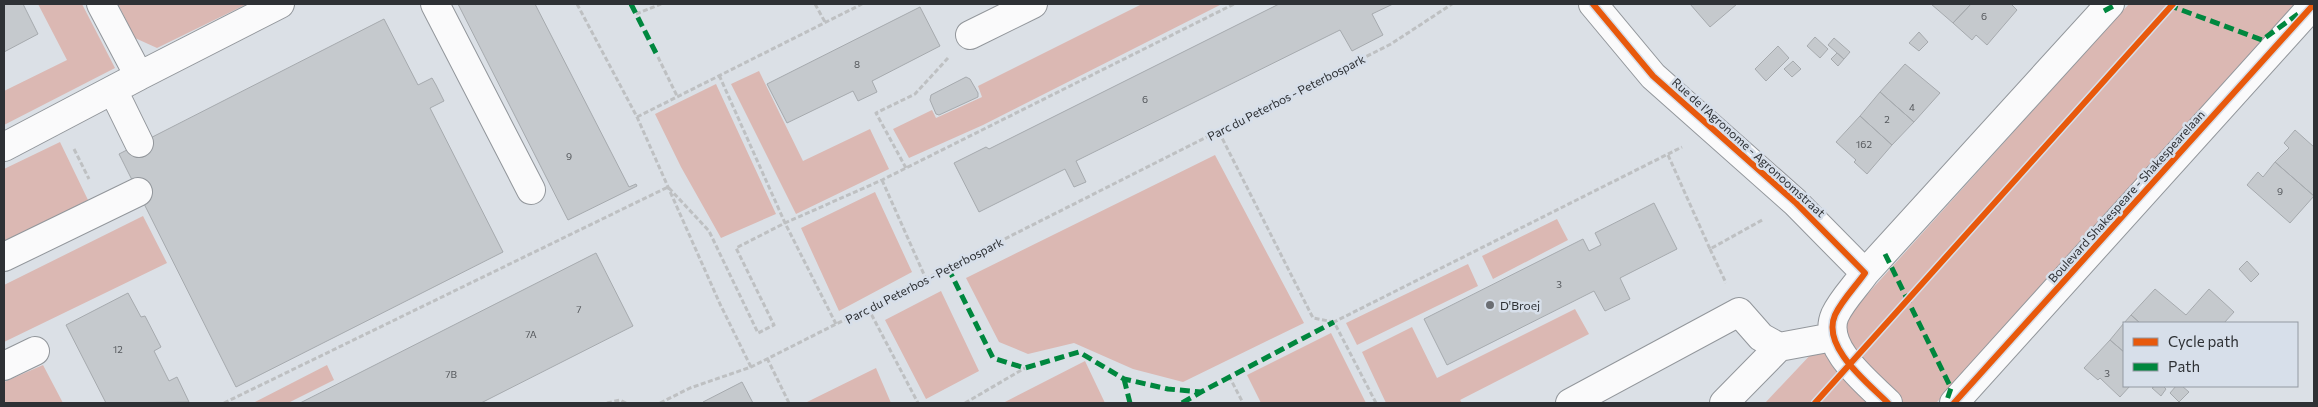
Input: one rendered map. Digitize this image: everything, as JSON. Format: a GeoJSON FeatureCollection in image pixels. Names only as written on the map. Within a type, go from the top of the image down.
{"type":"FeatureCollection","features":[{"type":"Feature","properties":{"kind":"street"},"geometry":{"type":"LineString","coordinates":[[102,4],[139,76]]}},
{"type":"Feature","properties":{"kind":"street"},"geometry":{"type":"LineString","coordinates":[[4,147],[280,4]]}},
{"type":"Feature","properties":{"kind":"street"},"geometry":{"type":"LineString","coordinates":[[435,4],[531,190]]}},
{"type":"Feature","properties":{"kind":"street"},"geometry":{"type":"LineString","coordinates":[[970,35],[1033,4]]}},
{"type":"Feature","properties":{"kind":"street","name":"Rue de l'Agronome - Agronoomstraat"},"geometry":{"type":"LineString","coordinates":[[1593,4],[1653,76],[1795,202],[1865,274]]}},
{"type":"Feature","properties":{"kind":"street","name":"Boulevard Shakespeare - Shakespearelaan"},"geometry":{"type":"LineString","coordinates":[[1954,403],[2314,4]]}},
{"type":"Feature","properties":{"kind":"street"},"geometry":{"type":"LineString","coordinates":[[1888,403],[1849,365],[1833,337],[1835,315],[1865,274],[2103,6]]}},
{"type":"Feature","properties":{"kind":"street"},"geometry":{"type":"LineString","coordinates":[[113,90],[139,143]]}},
{"type":"Feature","properties":{"kind":"street"},"geometry":{"type":"LineString","coordinates":[[4,257],[138,192]]}},
{"type":"Feature","properties":{"kind":"street"},"geometry":{"type":"LineString","coordinates":[[1570,403],[1739,312],[1761,337],[1779,346],[1833,337]]}},
{"type":"Feature","properties":{"kind":"street"},"geometry":{"type":"LineString","coordinates":[[1724,403],[1779,346]]}},
{"type":"Feature","properties":{"kind":"street"},"geometry":{"type":"LineString","coordinates":[[4,366],[35,351]]}},
{"type":"Feature","properties":{"kind":"path"},"geometry":{"type":"LineString","coordinates":[[577,4],[638,118],[720,304],[752,367]]}},
{"type":"Feature","properties":{"kind":"path"},"geometry":{"type":"LineString","coordinates":[[636,14],[661,4]]}},
{"type":"Feature","properties":{"kind":"path"},"geometry":{"type":"LineString","coordinates":[[815,4],[825,22]]}},
{"type":"Feature","properties":{"kind":"path"},"geometry":{"type":"LineString","coordinates":[[638,118],[677,96],[862,4]]}},
{"type":"Feature","properties":{"kind":"path"},"geometry":{"type":"LineString","coordinates":[[668,187],[709,231],[758,333],[774,325],[736,248],[786,223],[882,180],[1234,4]]}},
{"type":"Feature","properties":{"kind":"path"},"geometry":{"type":"LineString","coordinates":[[906,168],[876,113],[915,94],[970,35]]}},
{"type":"Feature","properties":{"kind":"path"},"geometry":{"type":"LineString","coordinates":[[658,57],[677,96]]}},
{"type":"Feature","properties":{"kind":"path"},"geometry":{"type":"LineString","coordinates":[[719,75],[786,223],[836,324]]}},
{"type":"Feature","properties":{"kind":"path"},"geometry":{"type":"LineString","coordinates":[[1219,132],[1313,318],[1334,322],[1668,155],[1713,130]]}},
{"type":"Feature","properties":{"kind":"path"},"geometry":{"type":"LineString","coordinates":[[71,142],[93,187]]}},
{"type":"Feature","properties":{"kind":"path"},"geometry":{"type":"LineString","coordinates":[[1668,155],[1710,249],[1795,202]]}},
{"type":"Feature","properties":{"kind":"path"},"geometry":{"type":"LineString","coordinates":[[882,180],[926,280]]}},
{"type":"Feature","properties":{"kind":"path"},"geometry":{"type":"LineString","coordinates":[[224,403],[668,187]]}},
{"type":"Feature","properties":{"kind":"path"},"geometry":{"type":"LineString","coordinates":[[868,308],[918,403]]}},
{"type":"Feature","properties":{"kind":"path"},"geometry":{"type":"LineString","coordinates":[[1334,322],[1376,403]]}},
{"type":"Feature","properties":{"kind":"path"},"geometry":{"type":"LineString","coordinates":[[767,358],[789,403]]}},
{"type":"Feature","properties":{"kind":"path"},"geometry":{"type":"LineString","coordinates":[[965,403],[1025,368]]}},
{"type":"Feature","properties":{"kind":"path"},"geometry":{"type":"LineString","coordinates":[[1229,376],[1243,403]]}},
{"type":"Feature","properties":{"kind":"path"},"geometry":{"type":"LineString","coordinates":[[607,403],[620,400],[626,403]]}},
{"type":"Feature","properties":{"kind":"shaded area"},"geometry":{"type":"Polygon","coordinates":[[[38,4],[82,4],[115,68],[4,125],[4,91],[67,60],[38,4]]]}},
{"type":"Feature","properties":{"kind":"shaded area"},"geometry":{"type":"Polygon","coordinates":[[[118,4],[247,4],[157,48],[135,38],[118,4]]]}},
{"type":"Feature","properties":{"kind":"shaded area"},"geometry":{"type":"Polygon","coordinates":[[[1142,4],[1222,4],[983,125],[909,158],[893,129],[932,110],[936,118],[982,97],[978,86],[1142,4]]]}},
{"type":"Feature","properties":{"kind":"shaded area"},"geometry":{"type":"Polygon","coordinates":[[[2129,4],[2296,4],[1957,382],[1936,403],[1765,403],[1863,299],[2129,4]]]}},
{"type":"Feature","properties":{"kind":"shaded area"},"geometry":{"type":"Polygon","coordinates":[[[759,71],[803,161],[870,129],[889,169],[796,214],[731,84],[759,71]]]}},
{"type":"Feature","properties":{"kind":"shaded area"},"geometry":{"type":"Polygon","coordinates":[[[716,84],[776,214],[721,238],[681,167],[655,114],[716,84]]]}},
{"type":"Feature","properties":{"kind":"shaded area"},"geometry":{"type":"Polygon","coordinates":[[[60,142],[88,200],[4,243],[4,169],[60,142]]]}},
{"type":"Feature","properties":{"kind":"shaded area"},"geometry":{"type":"Polygon","coordinates":[[[1215,155],[1304,323],[1183,382],[1133,369],[1074,343],[1028,354],[999,342],[966,278],[1215,155]]]}},
{"type":"Feature","properties":{"kind":"shaded area"},"geometry":{"type":"Polygon","coordinates":[[[875,192],[912,272],[839,311],[801,228],[875,192]]]}},
{"type":"Feature","properties":{"kind":"shaded area"},"geometry":{"type":"Polygon","coordinates":[[[143,216],[167,263],[4,342],[4,285],[143,216]]]}},
{"type":"Feature","properties":{"kind":"shaded area"},"geometry":{"type":"Polygon","coordinates":[[[1557,219],[1568,240],[1493,279],[1482,256],[1557,219]]]}},
{"type":"Feature","properties":{"kind":"shaded area"},"geometry":{"type":"Polygon","coordinates":[[[1468,264],[1478,286],[1357,345],[1346,323],[1468,264]]]}},
{"type":"Feature","properties":{"kind":"shaded area"},"geometry":{"type":"Polygon","coordinates":[[[941,291],[979,371],[926,399],[885,320],[941,291]]]}},
{"type":"Feature","properties":{"kind":"shaded area"},"geometry":{"type":"Polygon","coordinates":[[[1575,309],[1589,334],[1460,400],[1462,403],[1386,403],[1362,352],[1412,327],[1437,378],[1575,309]]]}},
{"type":"Feature","properties":{"kind":"shaded area"},"geometry":{"type":"Polygon","coordinates":[[[1331,333],[1366,403],[1261,403],[1247,375],[1331,333]]]}},
{"type":"Feature","properties":{"kind":"shaded area"},"geometry":{"type":"Polygon","coordinates":[[[1085,361],[1105,403],[1003,403],[1085,361]]]}},
{"type":"Feature","properties":{"kind":"shaded area"},"geometry":{"type":"Polygon","coordinates":[[[43,365],[63,403],[4,403],[4,382],[43,365]]]}},
{"type":"Feature","properties":{"kind":"shaded area"},"geometry":{"type":"Polygon","coordinates":[[[327,365],[334,380],[288,403],[253,403],[327,365]]]}},
{"type":"Feature","properties":{"kind":"shaded area"},"geometry":{"type":"Polygon","coordinates":[[[876,368],[891,403],[807,402],[876,368]]]}},
{"type":"Feature","properties":{"kind":"building"},"geometry":{"type":"Polygon","coordinates":[[[4,4],[23,4],[38,34],[4,52],[4,4]]]}},
{"type":"Feature","properties":{"kind":"building"},"geometry":{"type":"Polygon","coordinates":[[[458,4],[535,4],[629,187],[636,184],[637,186],[568,220],[458,4]]]}},
{"type":"Feature","properties":{"kind":"building"},"geometry":{"type":"Polygon","coordinates":[[[1279,4],[1393,4],[1372,14],[1383,35],[1352,51],[1340,30],[1076,161],[1086,182],[1074,187],[1065,169],[979,212],[954,163],[986,147],[989,149],[1279,4]]]}},
{"type":"Feature","properties":{"kind":"building"},"geometry":{"type":"Polygon","coordinates":[[[1690,4],[1737,4],[1710,27],[1690,4]]]}},
{"type":"Feature","properties":{"kind":"building"},"geometry":{"type":"Polygon","coordinates":[[[1931,4],[1971,4],[1953,23],[1931,4]]]}},
{"type":"Feature","properties":{"kind":"building"},"geometry":{"type":"Polygon","coordinates":[[[1971,4],[2011,4],[2017,10],[1987,45],[1976,35],[1972,40],[1953,23],[1971,4]]]}},
{"type":"Feature","properties":{"kind":"building"},"geometry":{"type":"Polygon","coordinates":[[[920,7],[940,46],[872,81],[877,92],[858,101],[853,91],[787,123],[767,84],[920,7]]]}},
{"type":"Feature","properties":{"kind":"building"},"geometry":{"type":"Polygon","coordinates":[[[384,19],[418,85],[432,78],[436,85],[444,101],[430,108],[503,252],[236,387],[119,154],[384,19]]]}},
{"type":"Feature","properties":{"kind":"building"},"geometry":{"type":"Polygon","coordinates":[[[1919,32],[1928,42],[1919,51],[1909,43],[1919,32]]]}},
{"type":"Feature","properties":{"kind":"building"},"geometry":{"type":"Polygon","coordinates":[[[1815,37],[1828,49],[1820,58],[1807,46],[1815,37]]]}},
{"type":"Feature","properties":{"kind":"building"},"geometry":{"type":"Polygon","coordinates":[[[1834,38],[1850,52],[1844,59],[1828,45],[1834,38]]]}},
{"type":"Feature","properties":{"kind":"building"},"geometry":{"type":"Polygon","coordinates":[[[1778,46],[1789,58],[1766,81],[1755,69],[1778,46]]]}},
{"type":"Feature","properties":{"kind":"building"},"geometry":{"type":"Polygon","coordinates":[[[1837,53],[1844,59],[1838,66],[1831,59],[1837,53]]]}},
{"type":"Feature","properties":{"kind":"building"},"geometry":{"type":"Polygon","coordinates":[[[1793,61],[1801,69],[1792,77],[1784,69],[1793,61]]]}},
{"type":"Feature","properties":{"kind":"building"},"geometry":{"type":"Polygon","coordinates":[[[1905,64],[1940,93],[1914,122],[1880,92],[1905,64]]]}},
{"type":"Feature","properties":{"kind":"building"},"geometry":{"type":"Polygon","coordinates":[[[966,77],[970,79],[978,93],[978,97],[939,115],[936,114],[930,100],[931,95],[966,77]]]}},
{"type":"Feature","properties":{"kind":"building"},"geometry":{"type":"Polygon","coordinates":[[[1880,92],[1914,122],[1892,145],[1860,116],[1880,92]]]}},
{"type":"Feature","properties":{"kind":"building"},"geometry":{"type":"Polygon","coordinates":[[[1860,116],[1892,145],[1867,174],[1854,162],[1856,160],[1836,142],[1860,116]]]}},
{"type":"Feature","properties":{"kind":"building"},"geometry":{"type":"Polygon","coordinates":[[[2295,130],[2314,147],[2314,196],[2275,162],[2289,148],[2284,143],[2295,130]]]}},
{"type":"Feature","properties":{"kind":"building"},"geometry":{"type":"Polygon","coordinates":[[[2275,162],[2314,196],[2290,223],[2247,185],[2258,172],[2263,177],[2275,162]]]}},
{"type":"Feature","properties":{"kind":"building"},"geometry":{"type":"Polygon","coordinates":[[[1654,203],[1677,249],[1620,278],[1630,299],[1605,311],[1594,291],[1447,365],[1424,319],[1583,239],[1589,251],[1601,245],[1595,233],[1654,203]]]}},
{"type":"Feature","properties":{"kind":"building"},"geometry":{"type":"Polygon","coordinates":[[[596,253],[633,326],[481,403],[300,403],[596,253]]]}},
{"type":"Feature","properties":{"kind":"building"},"geometry":{"type":"Polygon","coordinates":[[[2247,261],[2259,274],[2251,282],[2239,269],[2247,261]]]}},
{"type":"Feature","properties":{"kind":"building"},"geometry":{"type":"Polygon","coordinates":[[[2155,289],[2186,315],[2209,289],[2234,312],[2225,322],[2139,322],[2131,315],[2155,289]]]}},
{"type":"Feature","properties":{"kind":"building"},"geometry":{"type":"Polygon","coordinates":[[[128,293],[141,317],[145,316],[161,347],[154,351],[169,381],[177,377],[189,402],[106,403],[66,325],[128,293]]]}},
{"type":"Feature","properties":{"kind":"building"},"geometry":{"type":"Polygon","coordinates":[[[2131,315],[2139,322],[2125,322],[2131,315]]]}},
{"type":"Feature","properties":{"kind":"building"},"geometry":{"type":"Polygon","coordinates":[[[2123,324],[2123,351],[2110,340],[2123,324]]]}},
{"type":"Feature","properties":{"kind":"building"},"geometry":{"type":"Polygon","coordinates":[[[2110,340],[2123,351],[2123,387],[2129,387],[2120,397],[2100,378],[2098,380],[2084,368],[2110,340]]]}},
{"type":"Feature","properties":{"kind":"building"},"geometry":{"type":"Polygon","coordinates":[[[742,382],[753,403],[703,402],[742,382]]]}},
{"type":"Feature","properties":{"kind":"building"},"geometry":{"type":"Polygon","coordinates":[[[2164,387],[2166,389],[2161,396],[2152,388],[2164,387]]]}},
{"type":"Feature","properties":{"kind":"building"},"geometry":{"type":"Polygon","coordinates":[[[2175,387],[2183,387],[2189,392],[2179,402],[2170,393],[2175,387]]]}},
{"type":"Feature","properties":{"kind":"marked path"},"geometry":{"type":"LineString","coordinates":[[631,4],[658,57]]}},
{"type":"Feature","properties":{"kind":"marked path"},"geometry":{"type":"LineString","coordinates":[[2104,11],[2117,4]]}},
{"type":"Feature","properties":{"kind":"marked path"},"geometry":{"type":"LineString","coordinates":[[2168,5],[2262,40],[2298,14]]}},
{"type":"Feature","properties":{"kind":"marked path"},"geometry":{"type":"LineString","coordinates":[[1885,254],[1951,388],[1946,403]]}},
{"type":"Feature","properties":{"kind":"marked path"},"geometry":{"type":"LineString","coordinates":[[948,268],[993,358],[1025,368],[1079,352],[1124,379],[1168,389],[1201,392],[1334,322]]}},
{"type":"Feature","properties":{"kind":"marked path"},"geometry":{"type":"LineString","coordinates":[[1124,379],[1130,403]]}},
{"type":"Feature","properties":{"kind":"marked path"},"geometry":{"type":"LineString","coordinates":[[1182,403],[1201,392]]}},
{"type":"Feature","properties":{"kind":"cycle path"},"geometry":{"type":"LineString","coordinates":[[1593,4],[1653,76],[1795,202],[1865,273],[1838,309],[1832,327],[1840,352],[1859,375],[1888,403]]}},
{"type":"Feature","properties":{"kind":"cycle path"},"geometry":{"type":"LineString","coordinates":[[1815,403],[2173,4]]}},
{"type":"Feature","properties":{"kind":"cycle path"},"geometry":{"type":"LineString","coordinates":[[1954,403],[2314,4]]}},
{"type":"Feature","properties":{"kind":"place","name":"D'Broej"},"geometry":{"type":"Point","coordinates":[1490,305]}}]}
